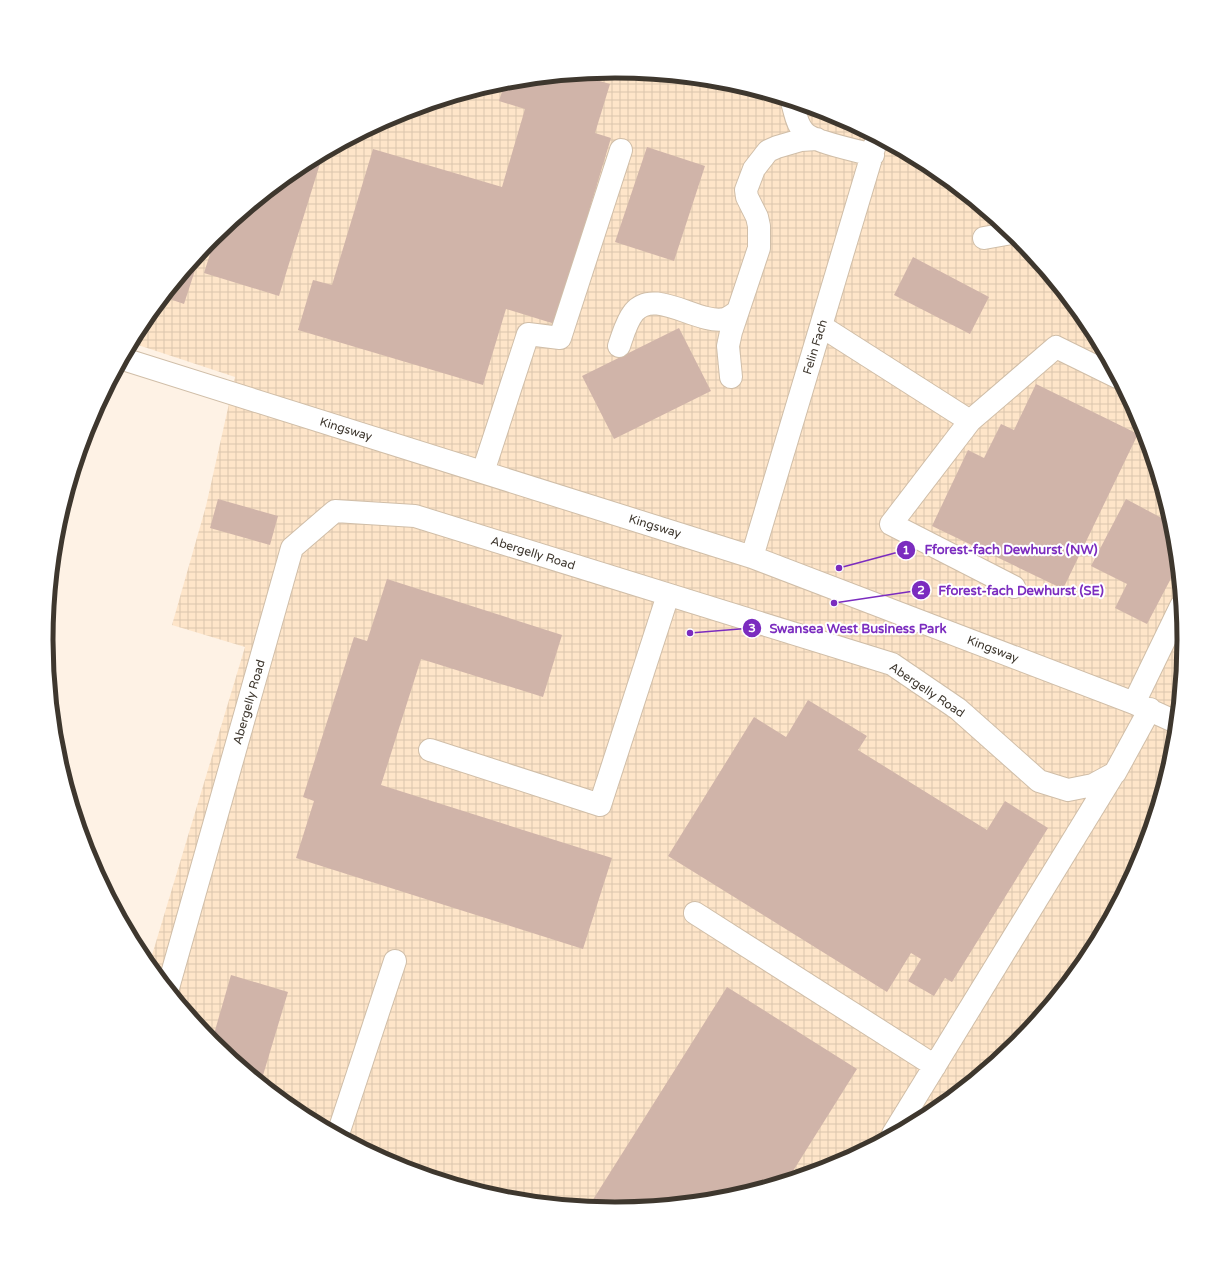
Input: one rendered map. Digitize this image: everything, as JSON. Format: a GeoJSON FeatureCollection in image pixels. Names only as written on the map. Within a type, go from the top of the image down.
{"type":"FeatureCollection","features":[{"type":"Feature","properties":{"kind":"street"},"geometry":{"type":"LineString","coordinates":[[794,107],[799,125],[804,132],[817,139]]}},
{"type":"Feature","properties":{"kind":"street"},"geometry":{"type":"LineString","coordinates":[[731,377],[728,346],[759,248],[759,226],[757,217],[747,197],[746,190],[754,169],[768,151],[777,146],[801,140],[817,139],[875,147]]}},
{"type":"Feature","properties":{"kind":"street","name":"Felin Fach"},"geometry":{"type":"LineString","coordinates":[[752,556],[875,147]]}},
{"type":"Feature","properties":{"kind":"street"},"geometry":{"type":"LineString","coordinates":[[484,472],[528,334],[560,338],[621,150]]}},
{"type":"Feature","properties":{"kind":"street"},"geometry":{"type":"LineString","coordinates":[[984,238],[1004,235]]}},
{"type":"Feature","properties":{"kind":"street"},"geometry":{"type":"LineString","coordinates":[[619,346],[629,319],[635,311],[651,303],[660,303],[705,318],[716,320],[727,318],[738,311]]}},
{"type":"Feature","properties":{"kind":"street"},"geometry":{"type":"LineString","coordinates":[[821,326],[970,420]]}},
{"type":"Feature","properties":{"kind":"street"},"geometry":{"type":"LineString","coordinates":[[1014,587],[891,524],[970,420],[1056,347],[1110,373]]}},
{"type":"Feature","properties":{"kind":"street","name":"Kingsway"},"geometry":{"type":"LineString","coordinates":[[128,359],[752,556],[1142,706],[1171,720]]}},
{"type":"Feature","properties":{"kind":"street","name":"Abergelly Road"},"geometry":{"type":"LineString","coordinates":[[170,983],[292,548],[335,511],[415,516],[892,664],[958,709],[1039,781],[1068,790],[1094,786],[1115,773],[1176,618]]}},
{"type":"Feature","properties":{"kind":"street"},"geometry":{"type":"LineString","coordinates":[[430,750],[600,805],[668,595]]}},
{"type":"Feature","properties":{"kind":"street"},"geometry":{"type":"LineString","coordinates":[[898,1126],[1115,773]]}},
{"type":"Feature","properties":{"kind":"street"},"geometry":{"type":"LineString","coordinates":[[695,913],[935,1066]]}},
{"type":"Feature","properties":{"kind":"street"},"geometry":{"type":"LineString","coordinates":[[339,1130],[395,961]]}},
{"type":"Feature","properties":{"kind":"shaded area"},"geometry":{"type":"Polygon","coordinates":[[[578,79],[652,79],[725,89],[760,97],[796,108],[864,136],[896,153],[957,194],[986,217],[1038,269],[1061,298],[1102,359],[1119,391],[1147,459],[1158,495],[1172,567],[1176,603],[1176,677],[1166,750],[1158,785],[1147,821],[1119,889],[1102,921],[1061,982],[1038,1011],[986,1063],[957,1086],[896,1127],[864,1144],[796,1172],[760,1183],[688,1197],[652,1201],[578,1201],[505,1191],[470,1183],[434,1172],[366,1144],[334,1127],[273,1086],[244,1063],[192,1011],[151,957],[245,647],[172,625],[206,506],[235,377],[137,345],[169,298],[192,269],[244,217],[273,194],[334,153],[366,136],[434,108],[470,97],[505,89],[578,79]]]}},
{"type":"Feature","properties":{"kind":"building"},"geometry":{"type":"Polygon","coordinates":[[[592,79],[610,84],[595,133],[611,138],[555,324],[506,309],[483,385],[298,330],[313,280],[332,285],[373,149],[502,187],[525,109],[499,101],[503,90],[542,83],[592,79]]]}},
{"type":"Feature","properties":{"kind":"building"},"geometry":{"type":"Polygon","coordinates":[[[647,147],[705,166],[674,261],[615,242],[647,147]]]}},
{"type":"Feature","properties":{"kind":"building"},"geometry":{"type":"Polygon","coordinates":[[[321,162],[279,296],[204,273],[211,250],[244,217],[273,194],[321,162]]]}},
{"type":"Feature","properties":{"kind":"building"},"geometry":{"type":"Polygon","coordinates":[[[913,257],[989,297],[970,334],[894,295],[913,257]]]}},
{"type":"Feature","properties":{"kind":"building"},"geometry":{"type":"Polygon","coordinates":[[[197,264],[184,304],[169,299],[197,264]]]}},
{"type":"Feature","properties":{"kind":"building"},"geometry":{"type":"Polygon","coordinates":[[[679,328],[711,391],[614,439],[582,376],[679,328]]]}},
{"type":"Feature","properties":{"kind":"building"},"geometry":{"type":"Polygon","coordinates":[[[1036,384],[1138,435],[1063,589],[932,526],[968,450],[984,458],[1001,424],[1014,430],[1036,384]]]}},
{"type":"Feature","properties":{"kind":"building"},"geometry":{"type":"Polygon","coordinates":[[[218,499],[278,516],[270,545],[210,528],[218,499]]]}},
{"type":"Feature","properties":{"kind":"building"},"geometry":{"type":"Polygon","coordinates":[[[1126,499],[1163,519],[1173,575],[1147,624],[1115,608],[1127,584],[1091,566],[1126,499]]]}},
{"type":"Feature","properties":{"kind":"building"},"geometry":{"type":"Polygon","coordinates":[[[387,579],[562,635],[543,697],[421,659],[381,785],[612,858],[583,949],[296,858],[314,801],[303,797],[354,637],[367,641],[387,579]]]}},
{"type":"Feature","properties":{"kind":"building"},"geometry":{"type":"Polygon","coordinates":[[[808,700],[867,736],[858,750],[987,830],[1005,801],[1048,828],[952,982],[945,978],[934,996],[908,981],[921,959],[911,953],[887,992],[668,856],[754,717],[786,737],[808,700]]]}},
{"type":"Feature","properties":{"kind":"building"},"geometry":{"type":"Polygon","coordinates":[[[231,975],[288,992],[262,1078],[244,1063],[214,1033],[231,975]]]}},
{"type":"Feature","properties":{"kind":"building"},"geometry":{"type":"Polygon","coordinates":[[[727,987],[857,1069],[792,1173],[760,1183],[725,1191],[688,1197],[652,1201],[592,1201],[727,987]]]}},
{"type":"Feature","properties":{"kind":"place","name":"Fforest-fach Dewhurst (NW)"},"geometry":{"type":"Point","coordinates":[839,568]}},
{"type":"Feature","properties":{"kind":"place","name":"Fforest-fach Dewhurst (SE)"},"geometry":{"type":"Point","coordinates":[834,603]}},
{"type":"Feature","properties":{"kind":"place","name":"Swansea West Business Park"},"geometry":{"type":"Point","coordinates":[690,633]}}]}
